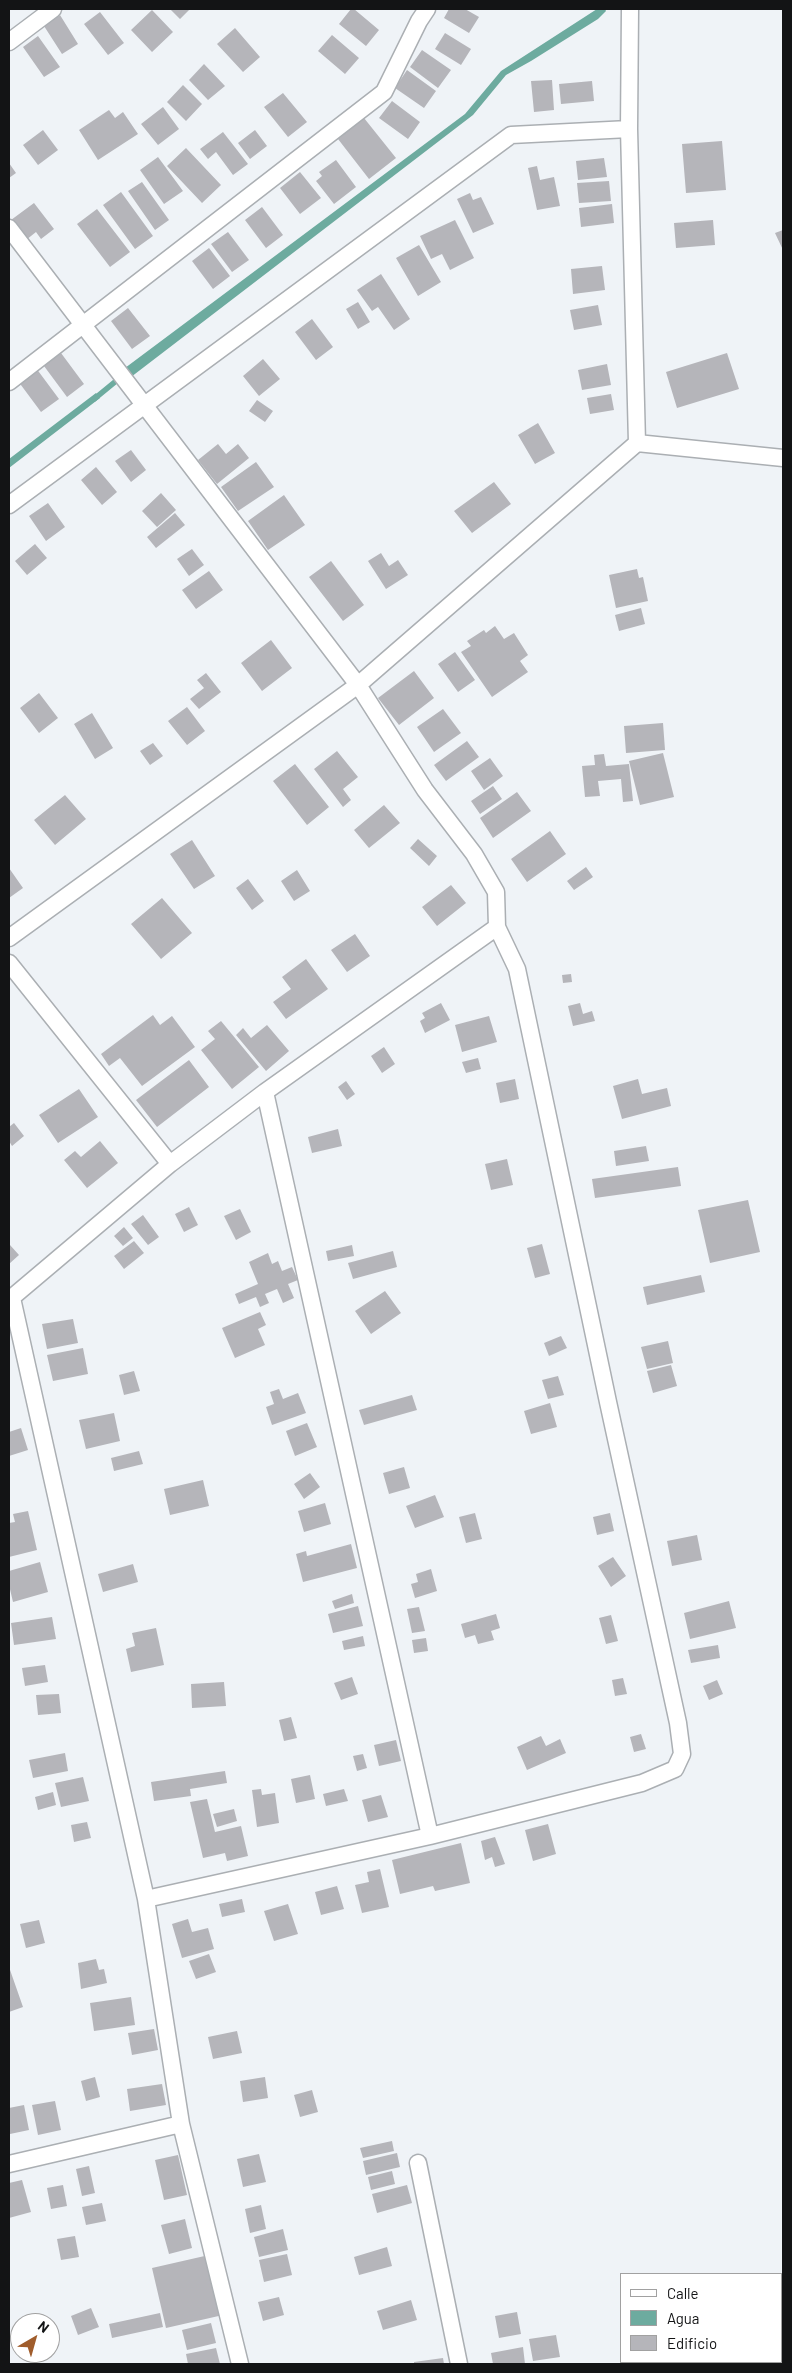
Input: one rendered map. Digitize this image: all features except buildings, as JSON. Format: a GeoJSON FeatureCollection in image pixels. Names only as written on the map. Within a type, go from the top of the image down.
{"type":"FeatureCollection","features":[{"type":"Feature","properties":{"kind":"street"},"geometry":{"type":"LineString","coordinates":[[9,42],[53,9]]}},
{"type":"Feature","properties":{"kind":"street"},"geometry":{"type":"LineString","coordinates":[[9,382],[384,92],[419,21],[428,9]]}},
{"type":"Feature","properties":{"kind":"street"},"geometry":{"type":"LineString","coordinates":[[630,9],[629,130],[637,443]]}},
{"type":"Feature","properties":{"kind":"street"},"geometry":{"type":"LineString","coordinates":[[9,505],[511,135],[629,130]]}},
{"type":"Feature","properties":{"kind":"street"},"geometry":{"type":"LineString","coordinates":[[9,228],[358,685],[425,790],[474,854],[496,892],[497,927],[517,969],[608,1402],[678,1722],[682,1754],[675,1769],[642,1783],[430,1836],[146,1899]]}},
{"type":"Feature","properties":{"kind":"street"},"geometry":{"type":"LineString","coordinates":[[9,938],[358,685],[637,443],[783,458]]}},
{"type":"Feature","properties":{"kind":"street"},"geometry":{"type":"LineString","coordinates":[[240,2364],[181,2124],[146,1899],[10,1299],[170,1164],[265,1092],[497,927]]}},
{"type":"Feature","properties":{"kind":"street"},"geometry":{"type":"LineString","coordinates":[[9,963],[170,1164]]}},
{"type":"Feature","properties":{"kind":"street"},"geometry":{"type":"LineString","coordinates":[[265,1092],[430,1836]]}},
{"type":"Feature","properties":{"kind":"street"},"geometry":{"type":"LineString","coordinates":[[9,2164],[181,2124]]}},
{"type":"Feature","properties":{"kind":"street"},"geometry":{"type":"LineString","coordinates":[[418,2163],[459,2364]]}},
{"type":"Feature","properties":{"kind":"water"},"geometry":{"type":"Polygon","coordinates":[[[597,9],[605,9],[606,11],[598,19],[506,75],[473,115],[131,377],[125,368],[465,114],[501,71],[597,9]]]}},
{"type":"Feature","properties":{"kind":"water"},"geometry":{"type":"Polygon","coordinates":[[[96,393],[100,398],[9,468],[9,459],[96,393]]]}},
{"type":"Feature","properties":{"kind":"waterway"},"geometry":{"type":"LineString","coordinates":[[94,399],[122,376]]}}]}
